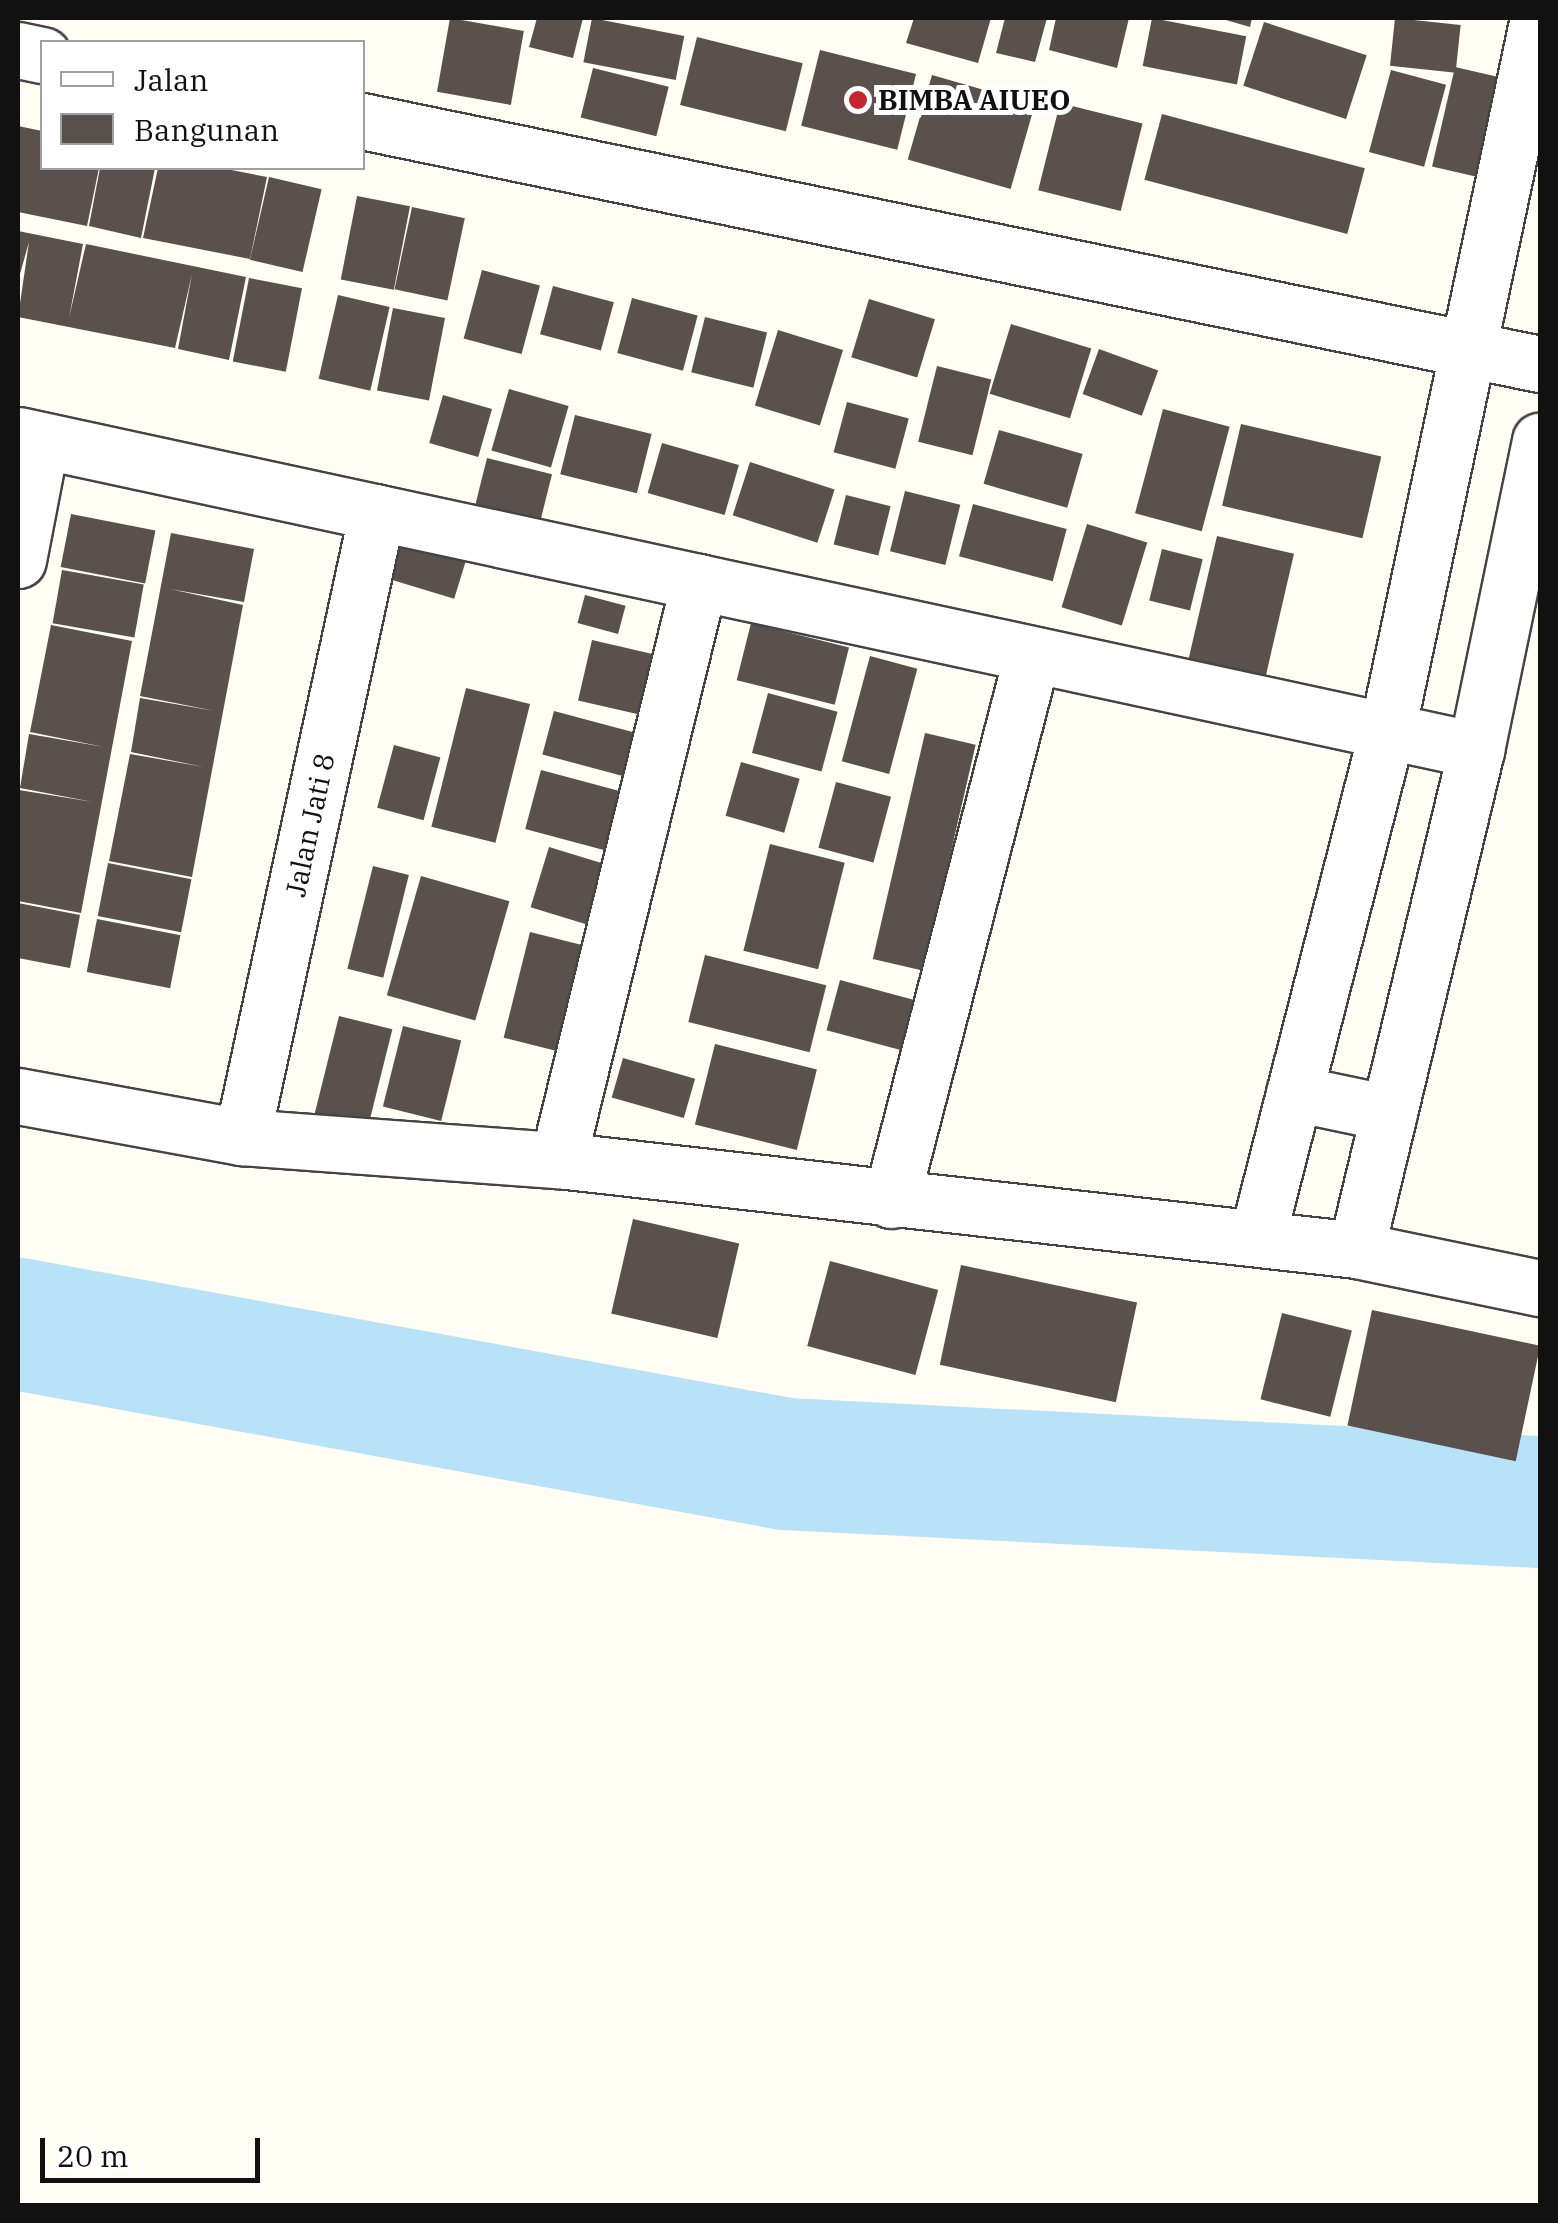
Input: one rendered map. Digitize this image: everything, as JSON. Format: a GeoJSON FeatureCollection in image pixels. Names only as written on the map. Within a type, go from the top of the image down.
{"type":"FeatureCollection","features":[{"type":"Feature","properties":{"kind":"street"},"geometry":{"type":"LineString","coordinates":[[1256,1238],[1388,731],[1538,18]]}},
{"type":"Feature","properties":{"kind":"street"},"geometry":{"type":"LineString","coordinates":[[365,122],[1540,364]]}},
{"type":"Feature","properties":{"kind":"street"},"geometry":{"type":"LineString","coordinates":[[18,560],[29,438],[1476,750]]}},
{"type":"Feature","properties":{"kind":"street"},"geometry":{"type":"LineString","coordinates":[[1356,1250],[1476,750],[1540,440]]}},
{"type":"Feature","properties":{"kind":"street","name":"Jalan Jati 8"},"geometry":{"type":"LineString","coordinates":[[242,1138],[377,512]]}},
{"type":"Feature","properties":{"kind":"street"},"geometry":{"type":"LineString","coordinates":[[558,1160],[698,582]]}},
{"type":"Feature","properties":{"kind":"street"},"geometry":{"type":"LineString","coordinates":[[891,1200],[1032,655]]}},
{"type":"Feature","properties":{"kind":"street"},"geometry":{"type":"LineString","coordinates":[[1294,1092],[1389,1113]]}},
{"type":"Feature","properties":{"kind":"street"},"geometry":{"type":"LineString","coordinates":[[18,1096],[242,1138],[558,1160],[1356,1250],[1540,1288]]}},
{"type":"Feature","properties":{"kind":"building"},"geometry":{"type":"Polygon","coordinates":[[[450,18],[524,31],[511,105],[437,92],[450,18]]]}},
{"type":"Feature","properties":{"kind":"building"},"geometry":{"type":"Polygon","coordinates":[[[537,18],[583,18],[573,58],[529,47],[537,18]]]}},
{"type":"Feature","properties":{"kind":"building"},"geometry":{"type":"Polygon","coordinates":[[[592,18],[684,36],[676,80],[583,62],[592,18]]]}},
{"type":"Feature","properties":{"kind":"building"},"geometry":{"type":"Polygon","coordinates":[[[914,18],[991,18],[978,63],[906,43],[914,18]]]}},
{"type":"Feature","properties":{"kind":"building"},"geometry":{"type":"Polygon","coordinates":[[[1005,18],[1047,18],[1035,62],[996,53],[1005,18]]]}},
{"type":"Feature","properties":{"kind":"building"},"geometry":{"type":"Polygon","coordinates":[[[1056,18],[1129,18],[1117,68],[1049,50],[1056,18]]]}},
{"type":"Feature","properties":{"kind":"building"},"geometry":{"type":"Polygon","coordinates":[[[1152,18],[1246,36],[1237,84],[1143,66],[1152,18]]]}},
{"type":"Feature","properties":{"kind":"building"},"geometry":{"type":"Polygon","coordinates":[[[1219,18],[1252,18],[1250,27],[1219,18]]]}},
{"type":"Feature","properties":{"kind":"building"},"geometry":{"type":"Polygon","coordinates":[[[1395,18],[1461,25],[1456,73],[1390,66],[1395,18]]]}},
{"type":"Feature","properties":{"kind":"building"},"geometry":{"type":"Polygon","coordinates":[[[1264,22],[1367,55],[1346,119],[1243,86],[1264,22]]]}},
{"type":"Feature","properties":{"kind":"building"},"geometry":{"type":"Polygon","coordinates":[[[697,37],[803,63],[786,131],[680,105],[697,37]]]}},
{"type":"Feature","properties":{"kind":"building","name":"BIMBA AIUEO"},"geometry":{"type":"Polygon","coordinates":[[[820,50],[916,74],[897,150],[801,126],[820,50]]]}},
{"type":"Feature","properties":{"kind":"building"},"geometry":{"type":"Polygon","coordinates":[[[1455,67],[1521,82],[1498,182],[1432,166],[1455,67]]]}},
{"type":"Feature","properties":{"kind":"building"},"geometry":{"type":"Polygon","coordinates":[[[593,68],[669,87],[656,136],[581,117],[593,68]]]}},
{"type":"Feature","properties":{"kind":"building"},"geometry":{"type":"Polygon","coordinates":[[[1391,70],[1446,85],[1424,167],[1369,152],[1391,70]]]}},
{"type":"Feature","properties":{"kind":"building"},"geometry":{"type":"Polygon","coordinates":[[[932,75],[1035,104],[1011,189],[908,160],[932,75]]]}},
{"type":"Feature","properties":{"kind":"building"},"geometry":{"type":"Polygon","coordinates":[[[1060,103],[1142,124],[1121,211],[1038,190],[1060,103]]]}},
{"type":"Feature","properties":{"kind":"building"},"geometry":{"type":"Polygon","coordinates":[[[1162,114],[1365,168],[1347,234],[1144,180],[1162,114]]]}},
{"type":"Feature","properties":{"kind":"building"},"geometry":{"type":"Polygon","coordinates":[[[18,126],[40,131],[40,170],[99,170],[87,226],[18,212],[18,126]]]}},
{"type":"Feature","properties":{"kind":"building"},"geometry":{"type":"Polygon","coordinates":[[[100,170],[155,170],[141,238],[89,226],[100,170]]]}},
{"type":"Feature","properties":{"kind":"building"},"geometry":{"type":"Polygon","coordinates":[[[158,170],[231,170],[267,177],[250,259],[143,238],[158,170]]]}},
{"type":"Feature","properties":{"kind":"building"},"geometry":{"type":"Polygon","coordinates":[[[269,177],[322,189],[302,272],[250,260],[269,177]]]}},
{"type":"Feature","properties":{"kind":"building"},"geometry":{"type":"Polygon","coordinates":[[[357,196],[410,206],[394,290],[341,279],[357,196]]]}},
{"type":"Feature","properties":{"kind":"building"},"geometry":{"type":"Polygon","coordinates":[[[412,207],[465,218],[447,300],[395,289],[412,207]]]}},
{"type":"Feature","properties":{"kind":"building"},"geometry":{"type":"Polygon","coordinates":[[[18,231],[83,244],[69,318],[86,244],[246,277],[229,360],[178,349],[192,274],[175,348],[18,317],[29,242],[18,281],[18,231]]]}},
{"type":"Feature","properties":{"kind":"building"},"geometry":{"type":"Polygon","coordinates":[[[482,270],[540,286],[522,354],[464,339],[482,270]]]}},
{"type":"Feature","properties":{"kind":"building"},"geometry":{"type":"Polygon","coordinates":[[[249,278],[302,288],[286,372],[233,361],[249,278]]]}},
{"type":"Feature","properties":{"kind":"building"},"geometry":{"type":"Polygon","coordinates":[[[553,286],[614,302],[601,351],[540,334],[553,286]]]}},
{"type":"Feature","properties":{"kind":"building"},"geometry":{"type":"Polygon","coordinates":[[[338,295],[390,307],[370,391],[319,379],[338,295]]]}},
{"type":"Feature","properties":{"kind":"building"},"geometry":{"type":"Polygon","coordinates":[[[632,298],[698,316],[683,371],[617,353],[632,298]]]}},
{"type":"Feature","properties":{"kind":"building"},"geometry":{"type":"Polygon","coordinates":[[[869,299],[935,319],[917,378],[851,357],[869,299]]]}},
{"type":"Feature","properties":{"kind":"building"},"geometry":{"type":"Polygon","coordinates":[[[393,308],[445,318],[429,401],[377,390],[393,308]]]}},
{"type":"Feature","properties":{"kind":"building"},"geometry":{"type":"Polygon","coordinates":[[[705,317],[767,332],[753,388],[691,372],[705,317]]]}},
{"type":"Feature","properties":{"kind":"building"},"geometry":{"type":"Polygon","coordinates":[[[1011,324],[1091,349],[1070,418],[990,394],[1011,324]]]}},
{"type":"Feature","properties":{"kind":"building"},"geometry":{"type":"Polygon","coordinates":[[[778,330],[843,350],[820,425],[755,406],[778,330]]]}},
{"type":"Feature","properties":{"kind":"building"},"geometry":{"type":"Polygon","coordinates":[[[1099,349],[1158,371],[1142,416],[1083,394],[1099,349]]]}},
{"type":"Feature","properties":{"kind":"building"},"geometry":{"type":"Polygon","coordinates":[[[937,366],[991,380],[972,455],[918,442],[937,366]]]}},
{"type":"Feature","properties":{"kind":"building"},"geometry":{"type":"Polygon","coordinates":[[[509,389],[569,406],[551,468],[491,451],[509,389]]]}},
{"type":"Feature","properties":{"kind":"building"},"geometry":{"type":"Polygon","coordinates":[[[443,395],[492,409],[478,457],[429,443],[443,395]]]}},
{"type":"Feature","properties":{"kind":"building"},"geometry":{"type":"Polygon","coordinates":[[[847,402],[909,419],[895,469],[834,452],[847,402]]]}},
{"type":"Feature","properties":{"kind":"building"},"geometry":{"type":"Polygon","coordinates":[[[1163,409],[1230,427],[1202,531],[1135,513],[1163,409]]]}},
{"type":"Feature","properties":{"kind":"building"},"geometry":{"type":"Polygon","coordinates":[[[575,415],[652,434],[637,493],[560,474],[575,415]]]}},
{"type":"Feature","properties":{"kind":"building"},"geometry":{"type":"Polygon","coordinates":[[[1241,424],[1381,456],[1362,538],[1222,506],[1241,424]]]}},
{"type":"Feature","properties":{"kind":"building"},"geometry":{"type":"Polygon","coordinates":[[[999,430],[1083,454],[1067,508],[984,484],[999,430]]]}},
{"type":"Feature","properties":{"kind":"building"},"geometry":{"type":"Polygon","coordinates":[[[662,443],[739,465],[725,515],[648,493],[662,443]]]}},
{"type":"Feature","properties":{"kind":"building"},"geometry":{"type":"Polygon","coordinates":[[[487,458],[552,474],[539,526],[474,509],[487,458]]]}},
{"type":"Feature","properties":{"kind":"building"},"geometry":{"type":"Polygon","coordinates":[[[750,462],[835,490],[817,543],[733,515],[750,462]]]}},
{"type":"Feature","properties":{"kind":"building"},"geometry":{"type":"Polygon","coordinates":[[[905,491],[960,505],[945,565],[890,551],[905,491]]]}},
{"type":"Feature","properties":{"kind":"building"},"geometry":{"type":"Polygon","coordinates":[[[846,495],[891,506],[878,556],[834,544],[846,495]]]}},
{"type":"Feature","properties":{"kind":"building"},"geometry":{"type":"Polygon","coordinates":[[[973,504],[1067,529],[1053,581],[959,556],[973,504]]]}},
{"type":"Feature","properties":{"kind":"building"},"geometry":{"type":"Polygon","coordinates":[[[71,514],[155,530],[145,583],[61,567],[71,514]]]}},
{"type":"Feature","properties":{"kind":"building"},"geometry":{"type":"Polygon","coordinates":[[[1087,524],[1147,542],[1122,626],[1062,607],[1087,524]]]}},
{"type":"Feature","properties":{"kind":"building"},"geometry":{"type":"Polygon","coordinates":[[[171,533],[254,549],[244,602],[170,589],[243,605],[192,877],[109,861],[130,754],[204,767],[131,752],[140,698],[215,711],[140,696],[171,533]]]}},
{"type":"Feature","properties":{"kind":"building"},"geometry":{"type":"Polygon","coordinates":[[[389,535],[466,559],[454,599],[377,575],[389,535]]]}},
{"type":"Feature","properties":{"kind":"building"},"geometry":{"type":"Polygon","coordinates":[[[1217,536],[1294,554],[1264,682],[1187,665],[1217,536]]]}},
{"type":"Feature","properties":{"kind":"building"},"geometry":{"type":"Polygon","coordinates":[[[1162,549],[1203,559],[1190,611],[1149,600],[1162,549]]]}},
{"type":"Feature","properties":{"kind":"building"},"geometry":{"type":"Polygon","coordinates":[[[62,570],[144,584],[134,638],[53,623],[62,570]]]}},
{"type":"Feature","properties":{"kind":"building"},"geometry":{"type":"Polygon","coordinates":[[[585,595],[626,606],[618,634],[577,623],[585,595]]]}},
{"type":"Feature","properties":{"kind":"building"},"geometry":{"type":"Polygon","coordinates":[[[751,623],[849,647],[835,705],[737,680],[751,623]]]}},
{"type":"Feature","properties":{"kind":"building"},"geometry":{"type":"Polygon","coordinates":[[[51,625],[132,641],[81,913],[18,901],[19,790],[93,802],[20,788],[29,734],[104,747],[30,732],[51,625]]]}},
{"type":"Feature","properties":{"kind":"building"},"geometry":{"type":"Polygon","coordinates":[[[592,640],[672,658],[658,719],[578,700],[592,640]]]}},
{"type":"Feature","properties":{"kind":"building"},"geometry":{"type":"Polygon","coordinates":[[[870,656],[917,669],[889,774],[842,761],[870,656]]]}},
{"type":"Feature","properties":{"kind":"building"},"geometry":{"type":"Polygon","coordinates":[[[466,688],[530,704],[495,843],[431,827],[466,688]]]}},
{"type":"Feature","properties":{"kind":"building"},"geometry":{"type":"Polygon","coordinates":[[[768,693],[838,712],[821,772],[752,753],[768,693]]]}},
{"type":"Feature","properties":{"kind":"building"},"geometry":{"type":"Polygon","coordinates":[[[554,711],[641,734],[629,778],[542,754],[554,711]]]}},
{"type":"Feature","properties":{"kind":"building"},"geometry":{"type":"Polygon","coordinates":[[[925,733],[976,745],[923,971],[873,959],[925,733]]]}},
{"type":"Feature","properties":{"kind":"building"},"geometry":{"type":"Polygon","coordinates":[[[394,745],[440,757],[424,820],[377,808],[394,745]]]}},
{"type":"Feature","properties":{"kind":"building"},"geometry":{"type":"Polygon","coordinates":[[[741,762],[800,779],[784,833],[726,816],[741,762]]]}},
{"type":"Feature","properties":{"kind":"building"},"geometry":{"type":"Polygon","coordinates":[[[541,770],[627,793],[611,852],[525,829],[541,770]]]}},
{"type":"Feature","properties":{"kind":"building"},"geometry":{"type":"Polygon","coordinates":[[[836,782],[891,797],[873,862],[818,848],[836,782]]]}},
{"type":"Feature","properties":{"kind":"building"},"geometry":{"type":"Polygon","coordinates":[[[770,844],[845,863],[818,969],[743,951],[770,844]]]}},
{"type":"Feature","properties":{"kind":"building"},"geometry":{"type":"Polygon","coordinates":[[[549,847],[611,866],[593,926],[531,907],[549,847]]]}},
{"type":"Feature","properties":{"kind":"building"},"geometry":{"type":"Polygon","coordinates":[[[108,863],[191,879],[181,932],[98,916],[108,863]]]}},
{"type":"Feature","properties":{"kind":"building"},"geometry":{"type":"Polygon","coordinates":[[[373,866],[409,875],[383,978],[347,969],[373,866]]]}},
{"type":"Feature","properties":{"kind":"building"},"geometry":{"type":"Polygon","coordinates":[[[421,876],[509,901],[475,1021],[387,995],[421,876]]]}},
{"type":"Feature","properties":{"kind":"building"},"geometry":{"type":"Polygon","coordinates":[[[18,903],[80,915],[70,968],[18,958],[18,903]]]}},
{"type":"Feature","properties":{"kind":"building"},"geometry":{"type":"Polygon","coordinates":[[[97,919],[180,935],[170,988],[87,972],[97,919]]]}},
{"type":"Feature","properties":{"kind":"building"},"geometry":{"type":"Polygon","coordinates":[[[530,932],[597,949],[571,1054],[504,1038],[530,932]]]}},
{"type":"Feature","properties":{"kind":"building"},"geometry":{"type":"Polygon","coordinates":[[[705,955],[826,985],[810,1052],[688,1022],[705,955]]]}},
{"type":"Feature","properties":{"kind":"building"},"geometry":{"type":"Polygon","coordinates":[[[840,980],[938,1006],[924,1056],[827,1030],[840,980]]]}},
{"type":"Feature","properties":{"kind":"building"},"geometry":{"type":"Polygon","coordinates":[[[339,1016],[392,1029],[368,1127],[315,1114],[339,1016]]]}},
{"type":"Feature","properties":{"kind":"building"},"geometry":{"type":"Polygon","coordinates":[[[403,1026],[461,1041],[441,1121],[383,1107],[403,1026]]]}},
{"type":"Feature","properties":{"kind":"building"},"geometry":{"type":"Polygon","coordinates":[[[715,1044],[817,1069],[797,1150],[695,1125],[715,1044]]]}},
{"type":"Feature","properties":{"kind":"building"},"geometry":{"type":"Polygon","coordinates":[[[623,1058],[695,1079],[684,1118],[612,1097],[623,1058]]]}},
{"type":"Feature","properties":{"kind":"building"},"geometry":{"type":"Polygon","coordinates":[[[633,1219],[739,1244],[717,1338],[611,1314],[633,1219]]]}},
{"type":"Feature","properties":{"kind":"building"},"geometry":{"type":"Polygon","coordinates":[[[830,1261],[938,1290],[915,1375],[807,1346],[830,1261]]]}},
{"type":"Feature","properties":{"kind":"building"},"geometry":{"type":"Polygon","coordinates":[[[961,1265],[1137,1302],[1116,1402],[940,1365],[961,1265]]]}},
{"type":"Feature","properties":{"kind":"building"},"geometry":{"type":"Polygon","coordinates":[[[1372,1310],[1540,1346],[1516,1461],[1347,1425],[1372,1310]]]}},
{"type":"Feature","properties":{"kind":"building"},"geometry":{"type":"Polygon","coordinates":[[[1282,1313],[1352,1330],[1330,1417],[1260,1399],[1282,1313]]]}},
{"type":"Feature","properties":{"kind":"waterway"},"geometry":{"type":"LineString","coordinates":[[18,1324],[786,1464],[1540,1502]]}},
{"type":"Feature","properties":{"kind":"place","name":"BIMBA AIUEO"},"geometry":{"type":"Point","coordinates":[858,100]}}]}
